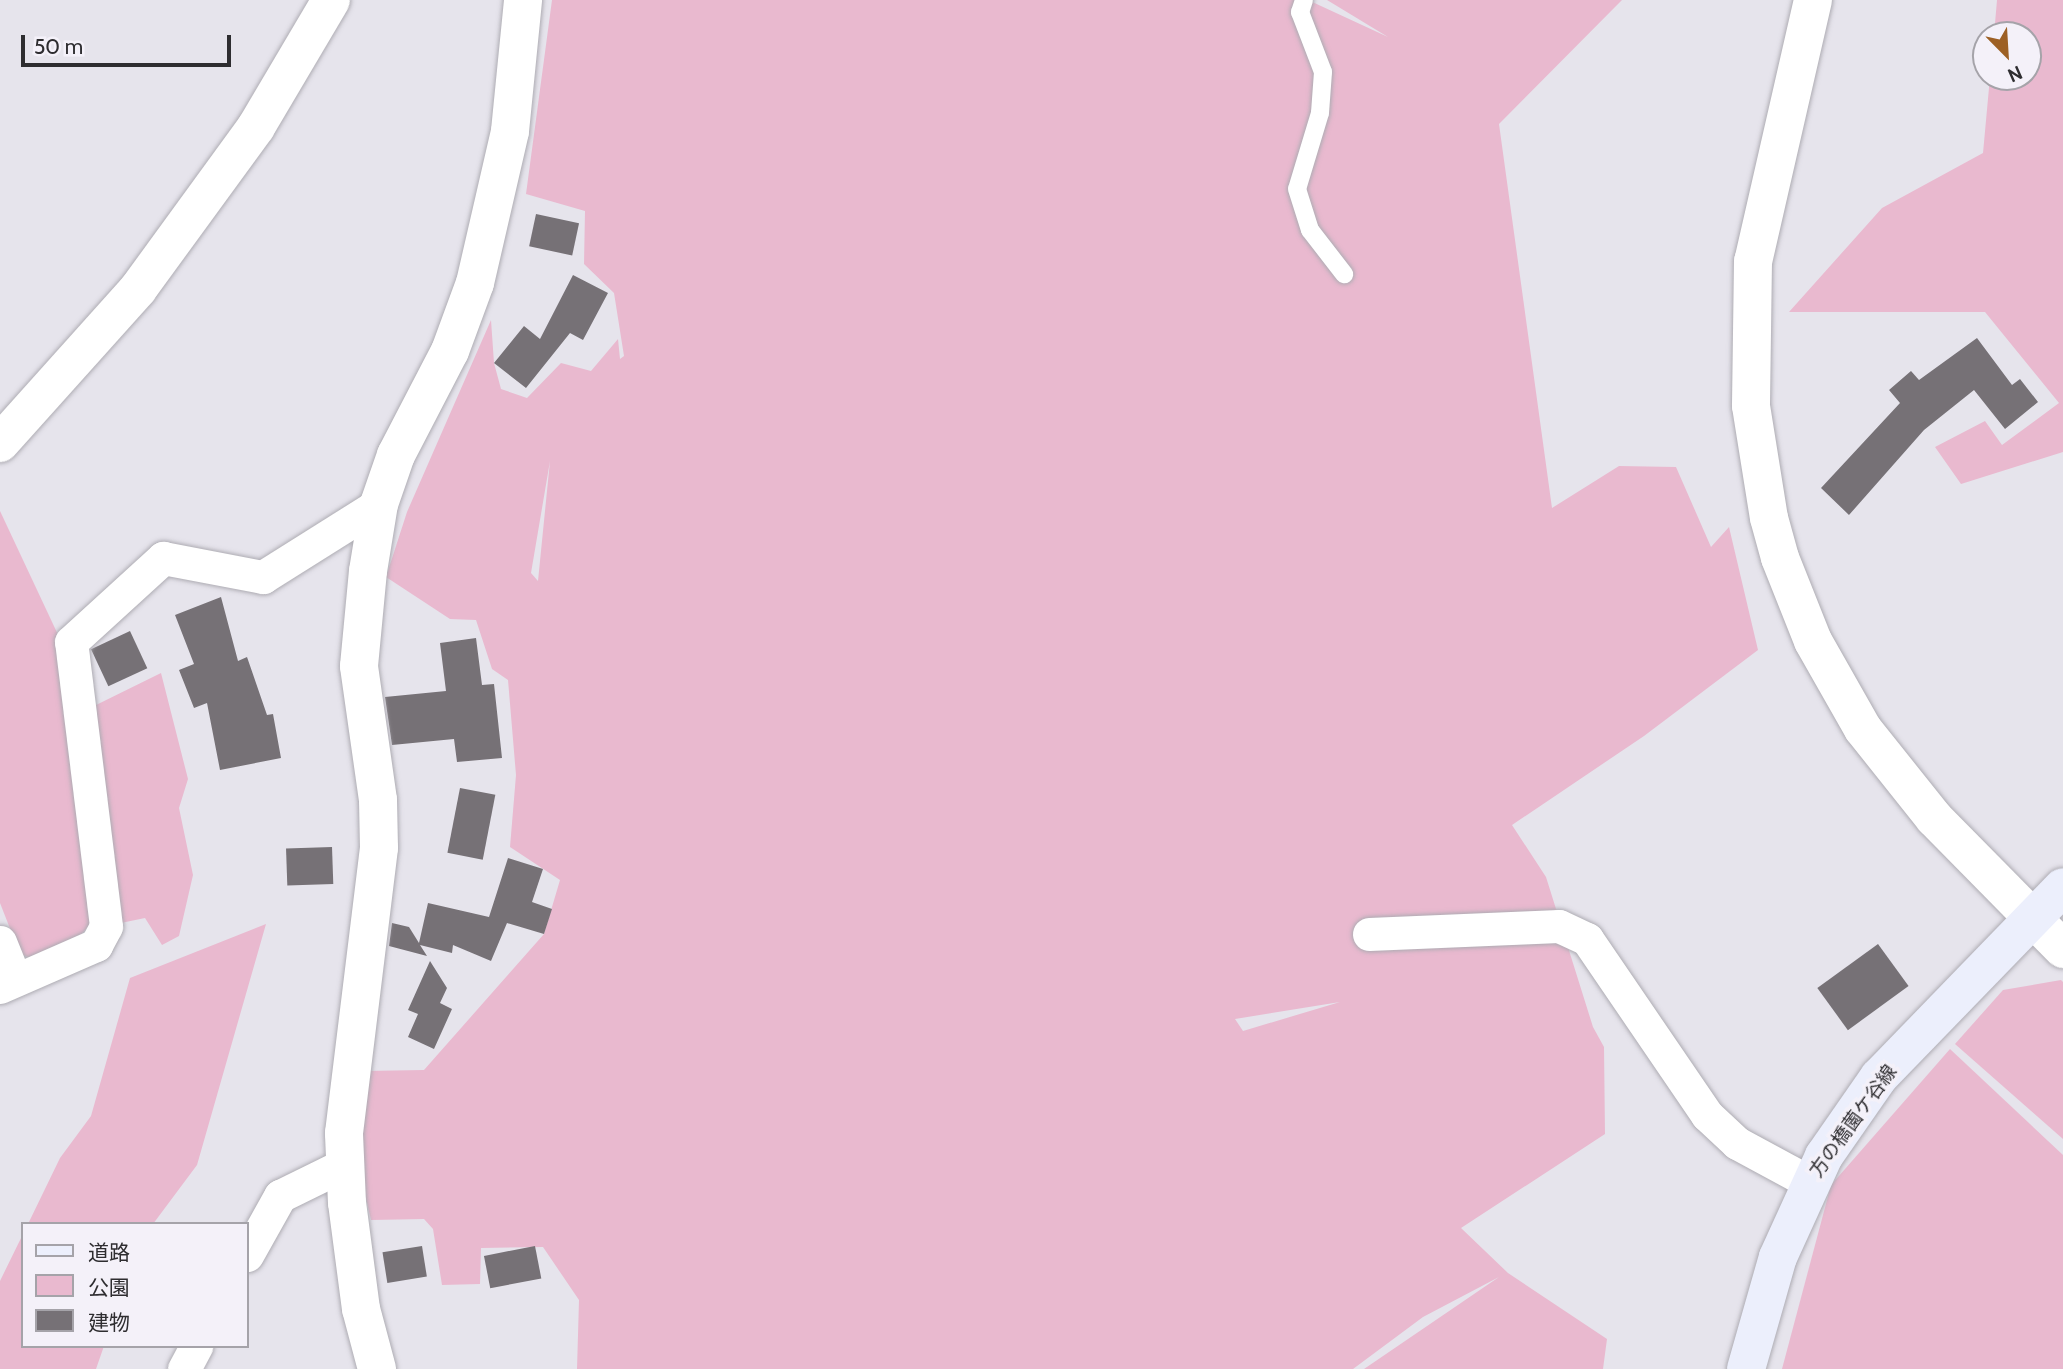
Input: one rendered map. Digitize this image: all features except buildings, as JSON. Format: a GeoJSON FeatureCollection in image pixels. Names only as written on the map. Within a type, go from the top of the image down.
{"type":"FeatureCollection","features":[{"type":"Feature","properties":{"kind":"main road","name":"方の橋薗ケ谷線"},"geometry":{"type":"LineString","coordinates":[[1746,1369],[1778,1257],[1809,1182],[1879,1077],[2063,887]]}},
{"type":"Feature","properties":{"kind":"street"},"geometry":{"type":"LineString","coordinates":[[0,443],[138,289],[256,127],[331,0]]}},
{"type":"Feature","properties":{"kind":"street"},"geometry":{"type":"LineString","coordinates":[[377,1369],[361,1309],[345,1164],[349,1065],[379,848],[378,800],[359,666],[379,504],[396,455],[450,351],[475,283],[510,131],[523,0]]}},
{"type":"Feature","properties":{"kind":"street"},"geometry":{"type":"LineString","coordinates":[[1813,0],[1754,261],[1749,380],[1766,507],[1796,602],[1839,692],[1863,729],[1934,818],[2063,949]]}},
{"type":"Feature","properties":{"kind":"street"},"geometry":{"type":"LineString","coordinates":[[0,942],[7,983],[96,945],[106,926],[71,642],[163,558],[262,577],[379,504]]}},
{"type":"Feature","properties":{"kind":"street"},"geometry":{"type":"LineString","coordinates":[[1369,934],[1559,926],[1587,939],[1707,1115],[1737,1143],[1809,1182]]}},
{"type":"Feature","properties":{"kind":"street"},"geometry":{"type":"LineString","coordinates":[[248,1253],[280,1196],[345,1164]]}},
{"type":"Feature","properties":{"kind":"street"},"geometry":{"type":"LineString","coordinates":[[184,1369],[195,1348]]}},
{"type":"Feature","properties":{"kind":"lane"},"geometry":{"type":"LineString","coordinates":[[1304,0],[1300,12],[1323,72],[1320,113],[1297,189],[1310,230],[1344,274]]}},
{"type":"Feature","properties":{"kind":"green space"},"geometry":{"type":"Polygon","coordinates":[[[552,0],[1308,0],[1388,37],[1327,0],[1622,0],[1499,124],[1552,508],[1619,466],[1676,467],[1711,547],[1729,527],[1758,650],[1644,736],[1512,825],[1546,877],[1593,1027],[1604,1047],[1605,1134],[1461,1228],[1508,1273],[1607,1339],[1603,1369],[1364,1369],[1499,1277],[1423,1317],[1353,1369],[577,1369],[579,1300],[543,1247],[481,1248],[480,1284],[442,1285],[433,1229],[424,1219],[371,1220],[356,1155],[364,1071],[424,1070],[544,934],[560,880],[510,847],[516,775],[508,680],[492,669],[476,620],[450,619],[386,577],[407,512],[491,320],[494,363],[501,389],[527,398],[561,363],[591,371],[618,339],[620,359],[624,356],[614,293],[584,264],[585,211],[526,194],[552,0]],[[550,461],[531,573],[538,581],[550,461]],[[1340,1002],[1235,1019],[1243,1031],[1340,1002]]]}},
{"type":"Feature","properties":{"kind":"green space"},"geometry":{"type":"Polygon","coordinates":[[[1997,0],[2063,0],[2063,452],[1961,484],[1935,447],[1985,421],[2002,445],[2059,403],[1985,312],[1789,312],[1882,208],[1983,153],[1989,91],[2042,91],[2042,21],[1995,21],[1997,0]]]}},
{"type":"Feature","properties":{"kind":"green space"},"geometry":{"type":"Polygon","coordinates":[[[0,511],[60,639],[96,918],[74,942],[36,960],[20,954],[0,903],[0,511]]]}},
{"type":"Feature","properties":{"kind":"green space"},"geometry":{"type":"Polygon","coordinates":[[[161,673],[188,779],[179,808],[193,875],[179,936],[162,945],[145,918],[116,924],[92,707],[161,673]]]}},
{"type":"Feature","properties":{"kind":"green space"},"geometry":{"type":"Polygon","coordinates":[[[266,924],[197,1165],[154,1222],[29,1222],[60,1158],[91,1116],[130,978],[266,924]]]}},
{"type":"Feature","properties":{"kind":"green space"},"geometry":{"type":"Polygon","coordinates":[[[2061,980],[2063,1139],[1955,1044],[2003,990],[2061,980]]]}},
{"type":"Feature","properties":{"kind":"green space"},"geometry":{"type":"Polygon","coordinates":[[[1950,1049],[2063,1155],[2063,1369],[1782,1369],[1831,1185],[1950,1049]]]}},
{"type":"Feature","properties":{"kind":"green space"},"geometry":{"type":"Polygon","coordinates":[[[21,1238],[21,1348],[103,1348],[96,1369],[0,1369],[0,1281],[21,1238]]]}}]}
